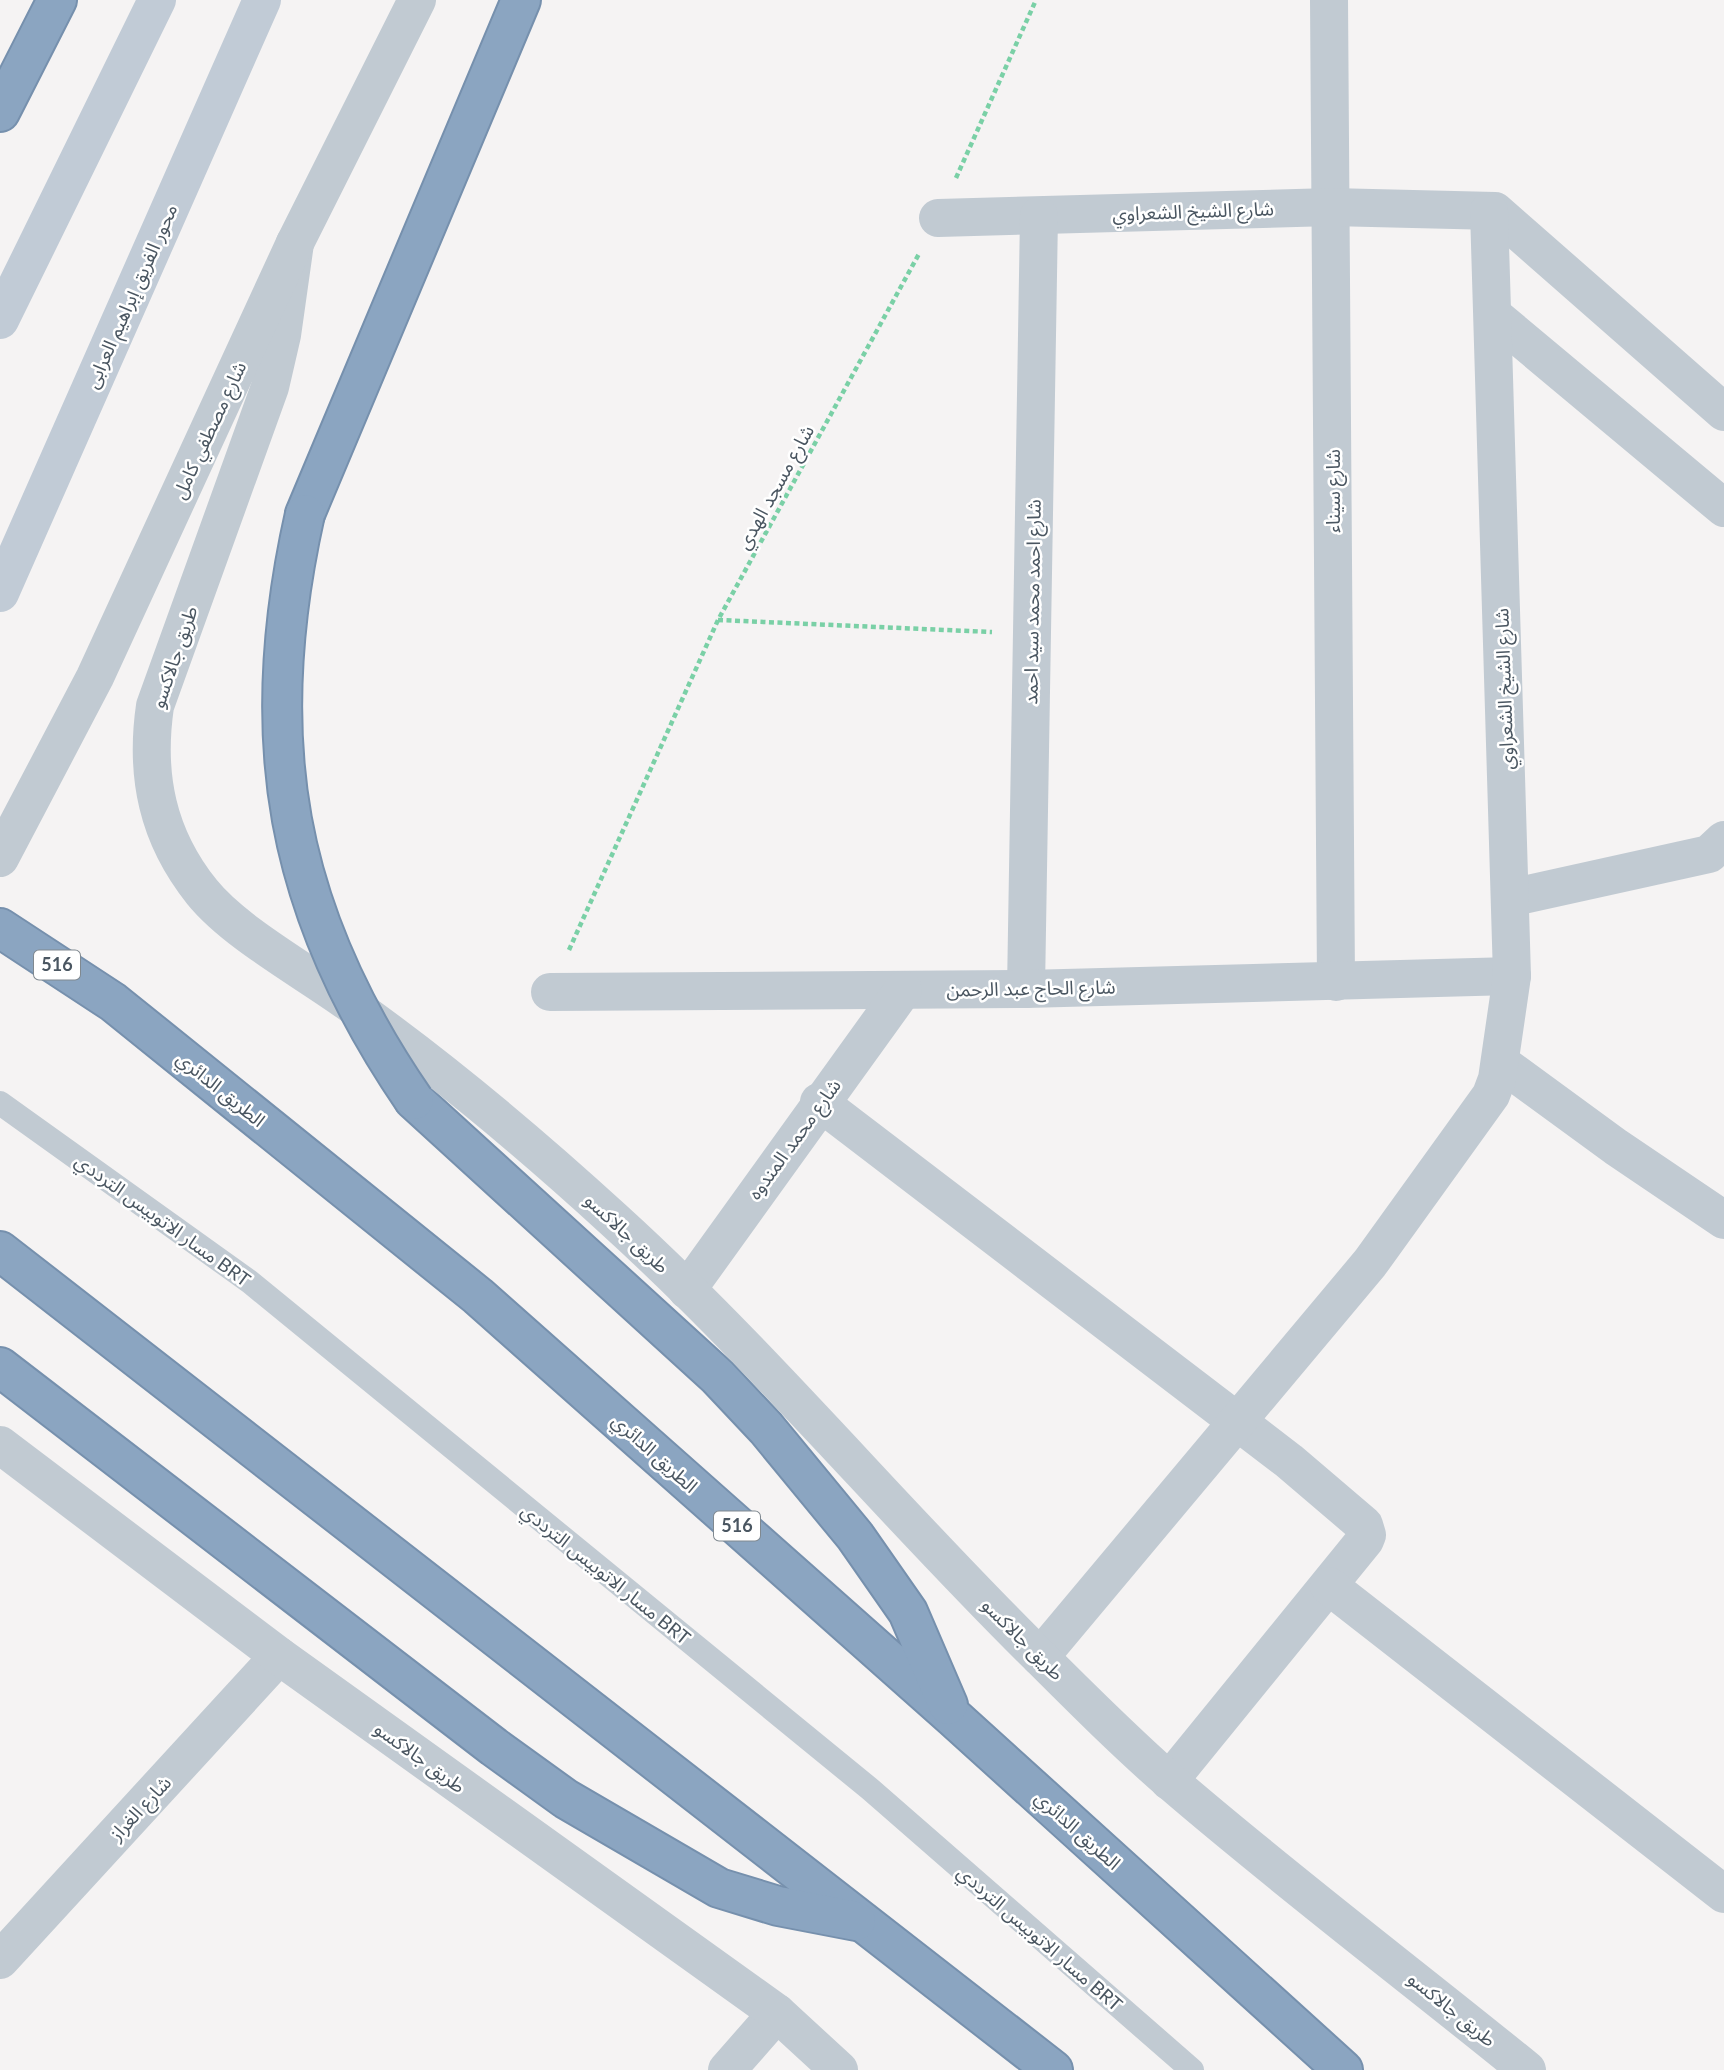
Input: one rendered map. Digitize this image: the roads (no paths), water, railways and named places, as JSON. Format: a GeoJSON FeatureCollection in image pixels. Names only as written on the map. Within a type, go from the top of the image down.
{"type":"FeatureCollection","features":[{"type":"Feature","properties":{"kind":"highway"},"geometry":{"type":"LineString","coordinates":[[0,112],[57,0]]}},
{"type":"Feature","properties":{"kind":"highway"},"geometry":{"type":"LineString","coordinates":[[521,0],[305,514],[285,621],[280,694],[283,755],[291,816],[316,911],[349,993],[379,1048],[414,1100],[718,1377],[812,1480],[908,1612],[953,1717]]}},
{"type":"Feature","properties":{"kind":"highway","name":"الطريق الدائري"},"geometry":{"type":"LineString","coordinates":[[0,928],[113,1002],[478,1296],[953,1717],[1343,2070]]}},
{"type":"Feature","properties":{"kind":"highway"},"geometry":{"type":"LineString","coordinates":[[0,1251],[1053,2070]]}},
{"type":"Feature","properties":{"kind":"highway"},"geometry":{"type":"LineString","coordinates":[[0,1367],[494,1747],[566,1799],[719,1888],[778,1906],[864,1922]]}},
{"type":"Feature","properties":{"kind":"main road"},"geometry":{"type":"LineString","coordinates":[[0,320],[157,0]]}},
{"type":"Feature","properties":{"kind":"main road","name":"محور الفريق إبراهيم العرابى"},"geometry":{"type":"LineString","coordinates":[[0,593],[262,0]]}},
{"type":"Feature","properties":{"kind":"street","name":"شارع مصطفي كامل"},"geometry":{"type":"LineString","coordinates":[[0,859],[95,677],[295,243],[417,0]]}},
{"type":"Feature","properties":{"kind":"street","name":"شارع سيناء"},"geometry":{"type":"LineString","coordinates":[[1329,0],[1336,982]]}},
{"type":"Feature","properties":{"kind":"street","name":"شارع الشيخ الشعراوي"},"geometry":{"type":"LineString","coordinates":[[938,218],[1331,207],[1489,211],[1502,214],[1724,412]]}},
{"type":"Feature","properties":{"kind":"street","name":"شارع الشيخ الشعراوي"},"geometry":{"type":"LineString","coordinates":[[1040,1657],[1370,1263],[1492,1095],[1501,1063],[1512,976],[1489,211]]}},
{"type":"Feature","properties":{"kind":"street","name":"شارع احمد محمد سيد احمد"},"geometry":{"type":"LineString","coordinates":[[1026,989],[1039,216]]}},
{"type":"Feature","properties":{"kind":"street","name":"طريق جالاكسو"},"geometry":{"type":"LineString","coordinates":[[295,243],[282,335],[270,387],[155,706],[150,740],[151,775],[169,841],[206,897],[230,920],[354,1006],[449,1078],[605,1212],[687,1290],[1040,1657],[1169,1781],[1527,2070]]}},
{"type":"Feature","properties":{"kind":"street"},"geometry":{"type":"LineString","coordinates":[[1493,315],[1724,508]]}},
{"type":"Feature","properties":{"kind":"street"},"geometry":{"type":"LineString","coordinates":[[1510,898],[1719,854]]}},
{"type":"Feature","properties":{"kind":"street","name":"شارع الحاج عبد الرحمن"},"geometry":{"type":"LineString","coordinates":[[550,992],[1026,989],[1512,976]]}},
{"type":"Feature","properties":{"kind":"street","name":"شارع محمد المندوه"},"geometry":{"type":"LineString","coordinates":[[687,1290],[819,1102],[903,990]]}},
{"type":"Feature","properties":{"kind":"street"},"geometry":{"type":"LineString","coordinates":[[1501,1063],[1616,1147],[1724,1220]]}},
{"type":"Feature","properties":{"kind":"street"},"geometry":{"type":"LineString","coordinates":[[819,1102],[1289,1461],[1364,1525],[1367,1535],[1365,1540],[1169,1781]]}},
{"type":"Feature","properties":{"kind":"street","name":"طريق جالاكسو"},"geometry":{"type":"LineString","coordinates":[[0,1445],[279,1656],[777,2013],[839,2070]]}},
{"type":"Feature","properties":{"kind":"street"},"geometry":{"type":"LineString","coordinates":[[1329,1586],[1724,1894]]}},
{"type":"Feature","properties":{"kind":"street","name":"شارع الغراز"},"geometry":{"type":"LineString","coordinates":[[0,1960],[279,1656]]}},
{"type":"Feature","properties":{"kind":"street"},"geometry":{"type":"LineString","coordinates":[[727,2070],[777,2013]]}},
{"type":"Feature","properties":{"kind":"lane","name":"مسار الاتوبيس الترددي BRT"},"geometry":{"type":"LineString","coordinates":[[0,1103],[146,1205],[260,1291],[870,1789],[1192,2070]]}}]}
